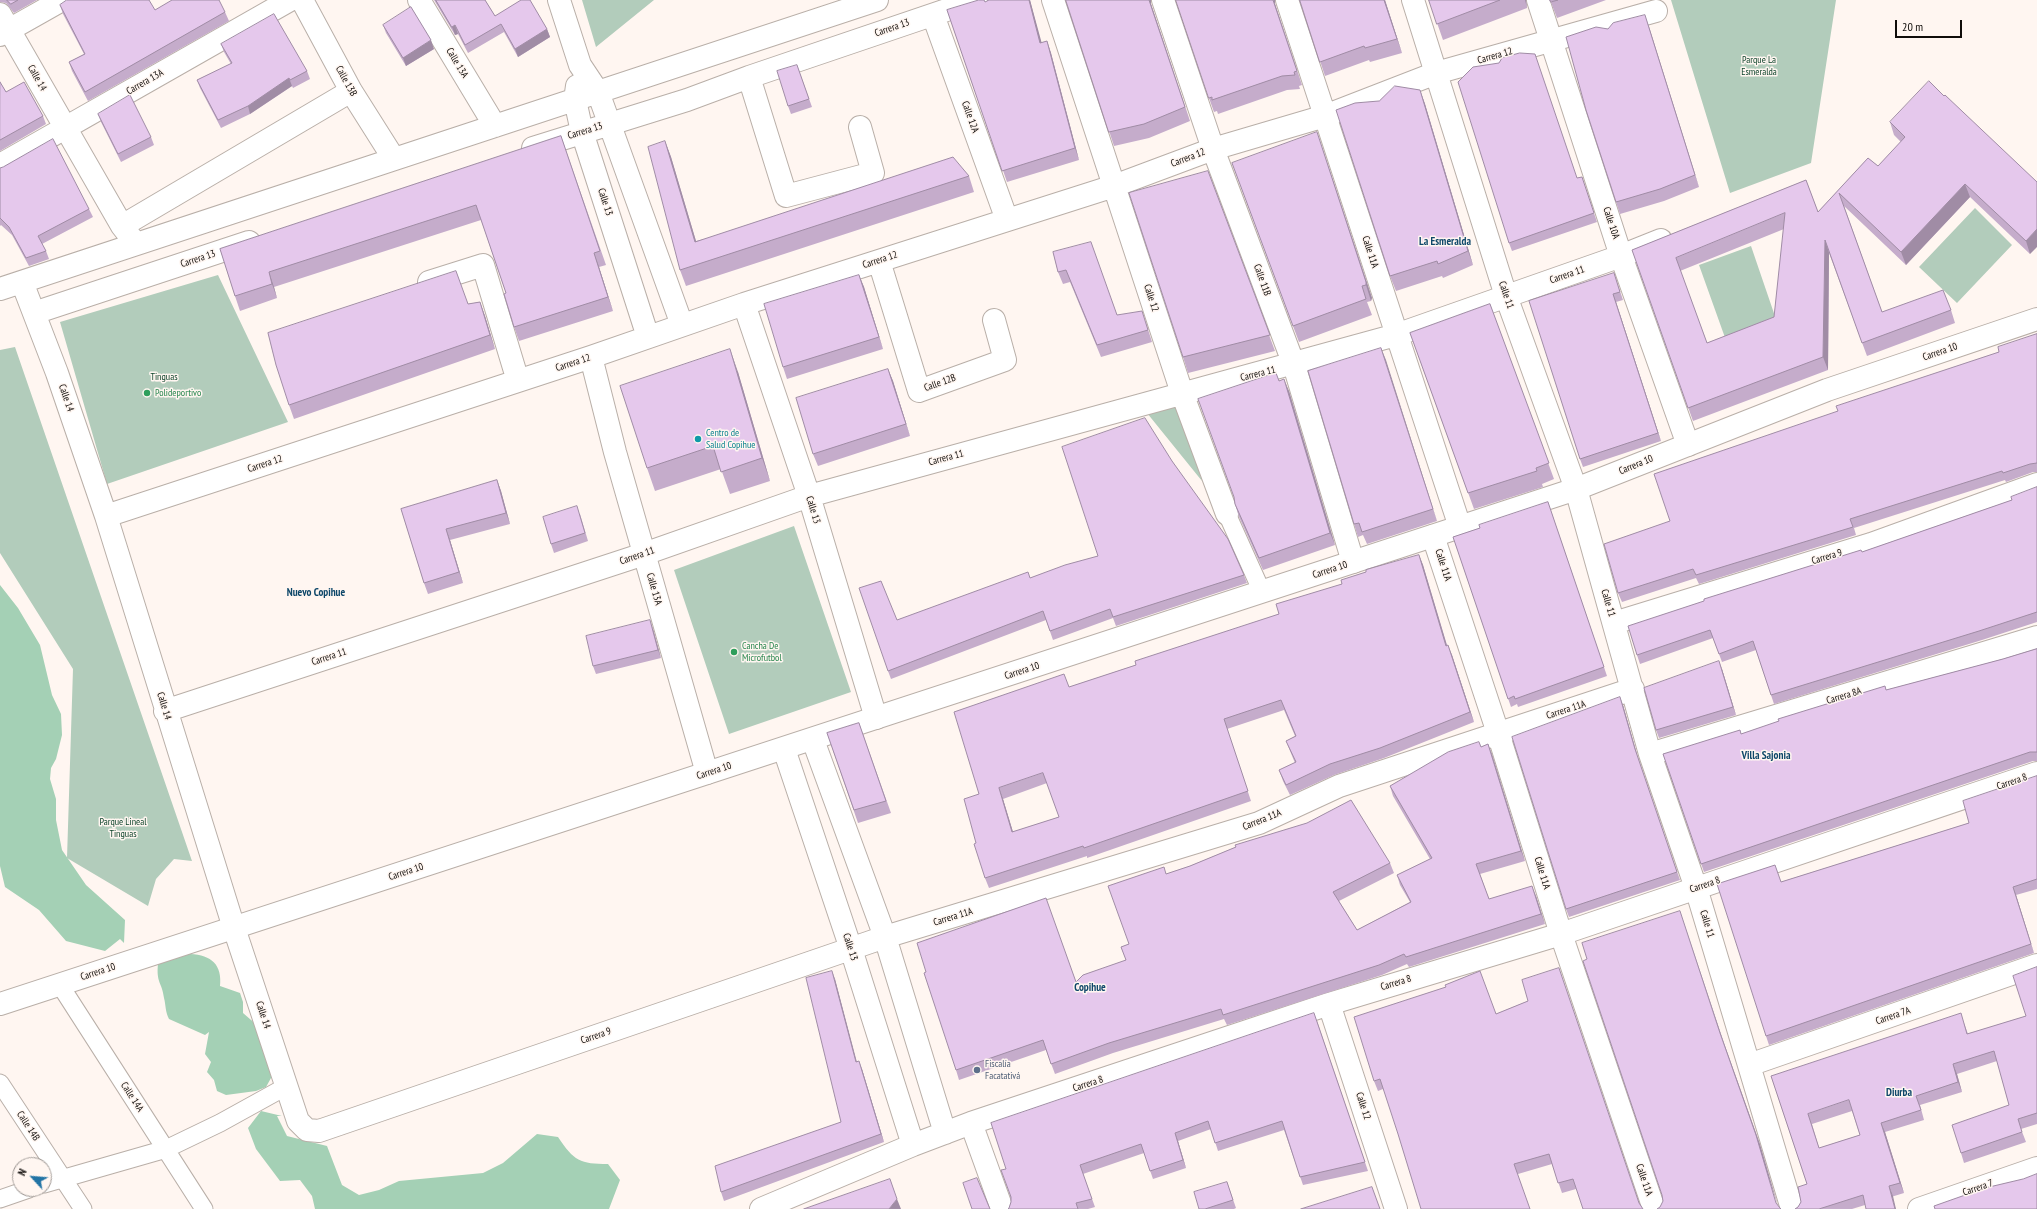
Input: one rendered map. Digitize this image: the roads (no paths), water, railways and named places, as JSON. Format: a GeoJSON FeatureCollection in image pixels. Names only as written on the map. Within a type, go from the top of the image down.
{"type":"FeatureCollection","features":[{"type":"Feature","properties":{"kind":"street"},"geometry":{"type":"LineString","coordinates":[[3,26],[62,0]]}},
{"type":"Feature","properties":{"kind":"street","name":"Carrera 13A"},"geometry":{"type":"LineString","coordinates":[[0,165],[290,0]]}},
{"type":"Feature","properties":{"kind":"street","name":"Calle 13B"},"geometry":{"type":"LineString","coordinates":[[302,0],[351,91],[394,159]]}},
{"type":"Feature","properties":{"kind":"street","name":"Calle 13A"},"geometry":{"type":"LineString","coordinates":[[419,0],[495,126]]}},
{"type":"Feature","properties":{"kind":"street","name":"Calle 13"},"geometry":{"type":"LineString","coordinates":[[559,0],[580,65],[598,92],[682,325]]}},
{"type":"Feature","properties":{"kind":"street"},"geometry":{"type":"LineString","coordinates":[[0,289],[877,0]]}},
{"type":"Feature","properties":{"kind":"street","name":"Carrera 13"},"geometry":{"type":"LineString","coordinates":[[514,154],[687,100],[749,77],[976,0]]}},
{"type":"Feature","properties":{"kind":"street","name":"Calle 12"},"geometry":{"type":"LineString","coordinates":[[1053,0],[1182,393],[1227,514],[1262,592]]}},
{"type":"Feature","properties":{"kind":"street","name":"Calle 11B"},"geometry":{"type":"LineString","coordinates":[[1163,0],[1213,149],[1294,365],[1353,562]]}},
{"type":"Feature","properties":{"kind":"street","name":"Calle 11A"},"geometry":{"type":"LineString","coordinates":[[1288,0],[1396,335],[1460,527]]}},
{"type":"Feature","properties":{"kind":"street","name":"Calle 11"},"geometry":{"type":"LineString","coordinates":[[1413,0],[1506,296],[1576,489],[1650,754],[1696,888],[1792,1209]]}},
{"type":"Feature","properties":{"kind":"street","name":"Calle 10A"},"geometry":{"type":"LineString","coordinates":[[1538,0],[1552,39],[1621,256],[1688,444]]}},
{"type":"Feature","properties":{"kind":"street","name":"Carrera 12"},"geometry":{"type":"LineString","coordinates":[[106,516],[591,357],[744,304],[1114,186],[1213,149],[1325,116],[1436,73],[1552,39],[1656,11]]}},
{"type":"Feature","properties":{"kind":"street","name":"Calle 12A"},"geometry":{"type":"LineString","coordinates":[[932,15],[1007,220]]}},
{"type":"Feature","properties":{"kind":"street","name":"Calle 14"},"geometry":{"type":"LineString","coordinates":[[3,26],[122,226],[136,244]]}},
{"type":"Feature","properties":{"kind":"street","name":"Calle 13"},"geometry":{"type":"LineString","coordinates":[[580,65],[575,100],[582,132],[648,337]]}},
{"type":"Feature","properties":{"kind":"street"},"geometry":{"type":"LineString","coordinates":[[749,77],[786,196],[874,173],[860,127]]}},
{"type":"Feature","properties":{"kind":"street"},"geometry":{"type":"LineString","coordinates":[[122,226],[351,91]]}},
{"type":"Feature","properties":{"kind":"street","name":"Carrera 11"},"geometry":{"type":"LineString","coordinates":[[165,711],[644,554],[809,496],[1182,393],[1294,365],[1396,335],[1621,256],[1678,233]]}},
{"type":"Feature","properties":{"kind":"street","name":"Carrera 13"},"geometry":{"type":"LineString","coordinates":[[34,313],[271,234]]}},
{"type":"Feature","properties":{"kind":"street","name":"Calle 12B"},"geometry":{"type":"LineString","coordinates":[[879,261],[919,391],[1005,360],[994,320]]}},
{"type":"Feature","properties":{"kind":"street"},"geometry":{"type":"LineString","coordinates":[[407,290],[483,264],[518,381]]}},
{"type":"Feature","properties":{"kind":"street","name":"Calle 14"},"geometry":{"type":"LineString","coordinates":[[22,282],[57,373],[106,516],[165,711],[234,928],[298,1121],[307,1130]]}},
{"type":"Feature","properties":{"kind":"street","name":"Calle 13"},"geometry":{"type":"LineString","coordinates":[[744,304],[809,496],[876,718]]}},
{"type":"Feature","properties":{"kind":"street","name":"Carrera 10"},"geometry":{"type":"LineString","coordinates":[[0,1004],[707,773],[813,740],[876,718],[1576,489],[1827,390],[2037,318]]}},
{"type":"Feature","properties":{"kind":"street","name":"Calle 13A"},"geometry":{"type":"LineString","coordinates":[[591,357],[644,554],[707,773]]}},
{"type":"Feature","properties":{"kind":"street","name":"Carrera 9"},"geometry":{"type":"LineString","coordinates":[[1614,623],[1871,544],[2037,484]]}},
{"type":"Feature","properties":{"kind":"street","name":"Calle 11A"},"geometry":{"type":"LineString","coordinates":[[1433,536],[1498,733],[1561,934],[1654,1209]]}},
{"type":"Feature","properties":{"kind":"street","name":"Carrera 8A"},"geometry":{"type":"LineString","coordinates":[[1650,754],[2037,637]]}},
{"type":"Feature","properties":{"kind":"street","name":"Carrera 11A"},"geometry":{"type":"LineString","coordinates":[[885,937],[1259,823],[1339,786],[1633,689]]}},
{"type":"Feature","properties":{"kind":"street"},"geometry":{"type":"LineString","coordinates":[[813,740],[885,937],[945,1133]]}},
{"type":"Feature","properties":{"kind":"street","name":"Calle 13"},"geometry":{"type":"LineString","coordinates":[[784,749],[851,949],[913,1145]]}},
{"type":"Feature","properties":{"kind":"street","name":"Carrera 8"},"geometry":{"type":"LineString","coordinates":[[761,1209],[913,1145],[971,1123],[1329,1004],[1561,934],[2037,773]]}},
{"type":"Feature","properties":{"kind":"street","name":"Carrera 9"},"geometry":{"type":"LineString","coordinates":[[307,1130],[319,1131],[885,937]]}},
{"type":"Feature","properties":{"kind":"street","name":"Carrera 7A"},"geometry":{"type":"LineString","coordinates":[[1749,1065],[2037,965]]}},
{"type":"Feature","properties":{"kind":"street","name":"Calle 14A"},"geometry":{"type":"LineString","coordinates":[[60,985],[204,1209]]}},
{"type":"Feature","properties":{"kind":"street","name":"Calle 12"},"geometry":{"type":"LineString","coordinates":[[1329,1004],[1396,1209]]}},
{"type":"Feature","properties":{"kind":"street","name":"Calle 14B"},"geometry":{"type":"LineString","coordinates":[[0,1083],[83,1209]]}},
{"type":"Feature","properties":{"kind":"street"},"geometry":{"type":"LineString","coordinates":[[52,1181],[166,1149],[220,1124],[287,1086]]}},
{"type":"Feature","properties":{"kind":"street"},"geometry":{"type":"LineString","coordinates":[[971,1123],[1002,1209]]}},
{"type":"Feature","properties":{"kind":"street","name":"Carrera 7"},"geometry":{"type":"LineString","coordinates":[[1919,1209],[2037,1168]]}},
{"type":"Feature","properties":{"kind":"street"},"geometry":{"type":"LineString","coordinates":[[0,1199],[12,1195]]}},
{"type":"Feature","properties":{"kind":"place","name":"Polideportivo"},"geometry":{"type":"Point","coordinates":[147,393]}},
{"type":"Feature","properties":{"kind":"place","name":"Centro de Salud Copihue"},"geometry":{"type":"Point","coordinates":[698,439]}},
{"type":"Feature","properties":{"kind":"place","name":"Cancha De Microfutbol"},"geometry":{"type":"Point","coordinates":[734,652]}},
{"type":"Feature","properties":{"kind":"place","name":"Fiscalía Facatativá"},"geometry":{"type":"Point","coordinates":[977,1070]}},
{"type":"Feature","properties":{"kind":"district","name":"La Esmeralda"},"geometry":{"type":"Point","coordinates":[1445,242]}},
{"type":"Feature","properties":{"kind":"district","name":"Nuevo Copihue"},"geometry":{"type":"Point","coordinates":[316,593]}},
{"type":"Feature","properties":{"kind":"district","name":"Villa Sajonia"},"geometry":{"type":"Point","coordinates":[1766,756]}},
{"type":"Feature","properties":{"kind":"district","name":"Copihue"},"geometry":{"type":"Point","coordinates":[1090,988]}},
{"type":"Feature","properties":{"kind":"district","name":"Diurba"},"geometry":{"type":"Point","coordinates":[1899,1093]}},
{"type":"Feature","properties":{"kind":"park label","name":"Parque La Esmeralda"},"geometry":{"type":"Point","coordinates":[1759,66]}},
{"type":"Feature","properties":{"kind":"park label","name":"Tinguas"},"geometry":{"type":"Point","coordinates":[164,377]}},
{"type":"Feature","properties":{"kind":"park label","name":"Parque Lineal Tinguas"},"geometry":{"type":"Point","coordinates":[123,828]}}]}
